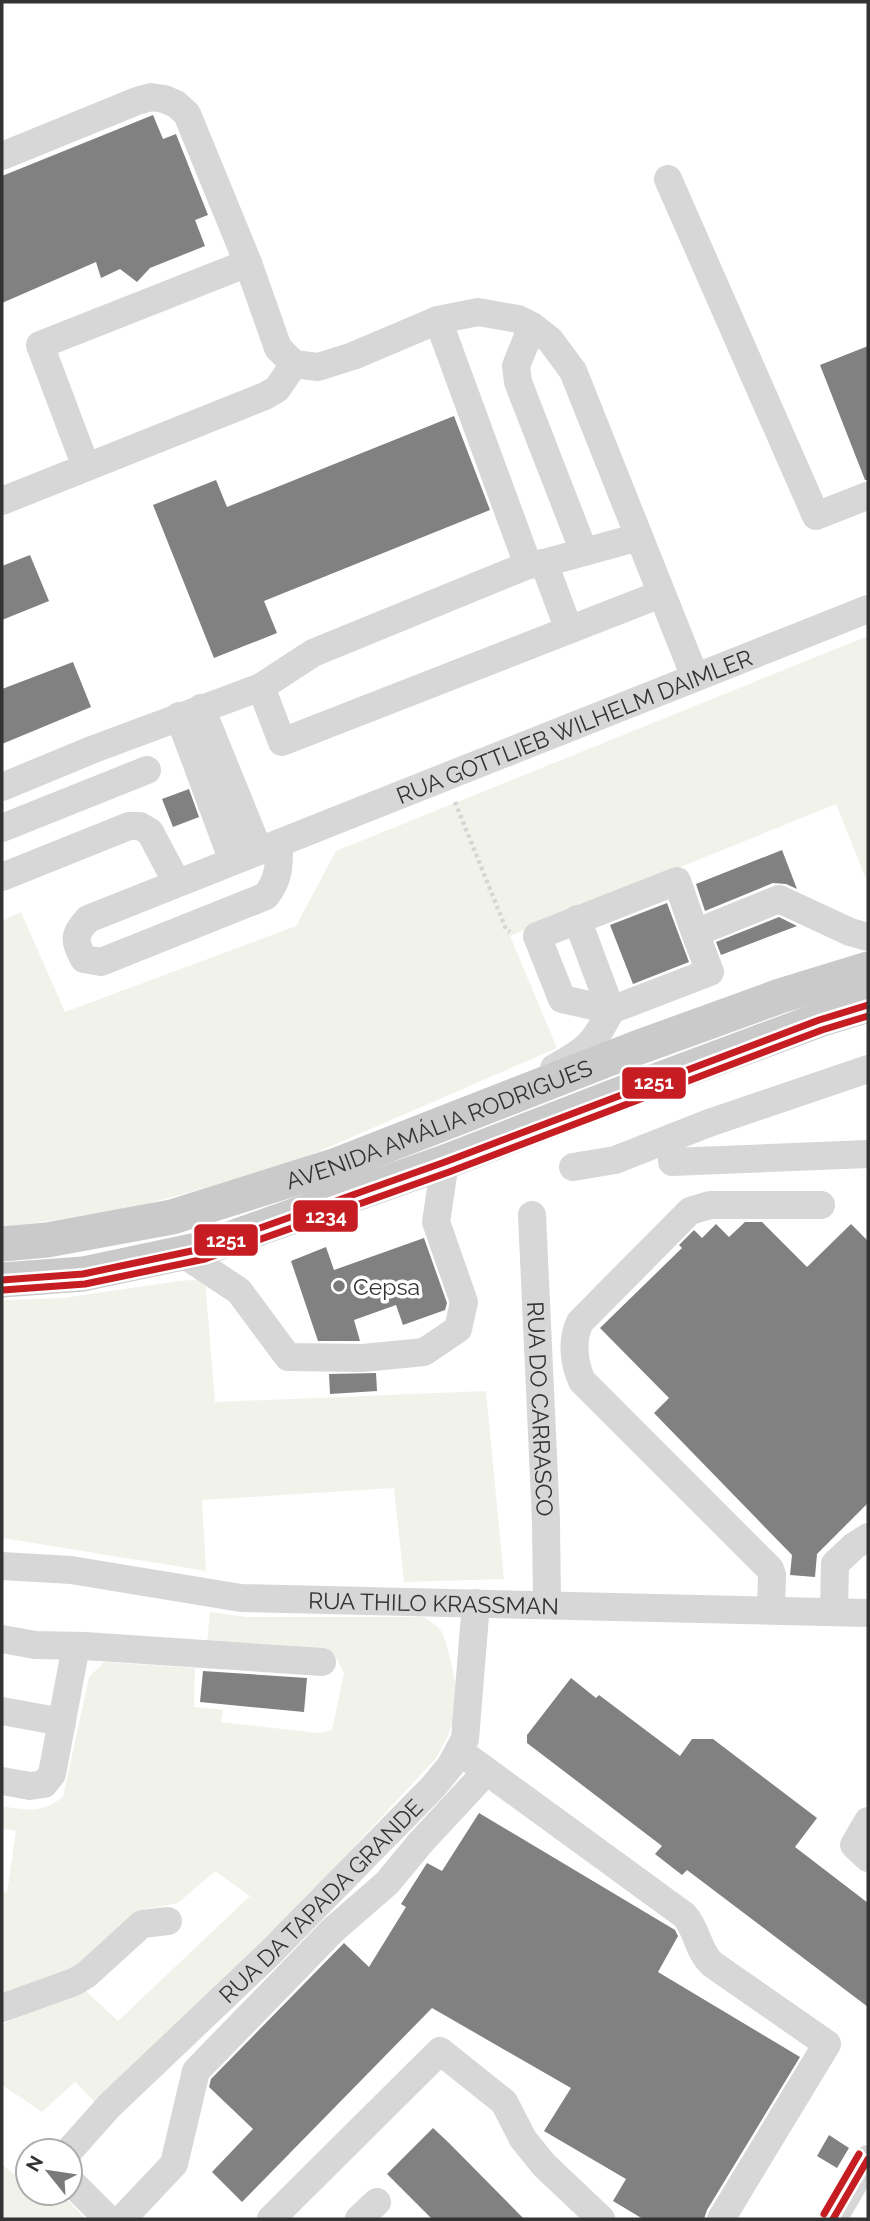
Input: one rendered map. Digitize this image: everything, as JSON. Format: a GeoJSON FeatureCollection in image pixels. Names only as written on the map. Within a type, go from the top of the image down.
{"type":"FeatureCollection","features":[{"type":"Feature","properties":{"kind":"main road","name":"AVENIDA AMÁLIA RODRIGUES"},"geometry":{"type":"LineString","coordinates":[[2,1244],[47,1240],[173,1217],[334,1167],[695,1027],[780,996],[868,969]]}},
{"type":"Feature","properties":{"kind":"main road","name":"AVENIDA AMÁLIA RODRIGUES"},"geometry":{"type":"LineString","coordinates":[[2,1280],[83,1274],[201,1249],[445,1162],[819,1020],[868,1005]]}},
{"type":"Feature","properties":{"kind":"street"},"geometry":{"type":"LineString","coordinates":[[2,156],[137,101],[151,97],[176,104],[187,114],[248,263],[278,348],[294,363],[318,367],[352,356],[438,320],[478,312],[518,319],[532,326],[550,340],[573,372],[695,677]]}},
{"type":"Feature","properties":{"kind":"street"},"geometry":{"type":"LineString","coordinates":[[667,180],[816,516],[868,497]]}},
{"type":"Feature","properties":{"kind":"street"},"geometry":{"type":"LineString","coordinates":[[86,467],[40,345],[248,263]]}},
{"type":"Feature","properties":{"kind":"street"},"geometry":{"type":"LineString","coordinates":[[438,320],[536,564],[569,630]]}},
{"type":"Feature","properties":{"kind":"street"},"geometry":{"type":"LineString","coordinates":[[532,326],[516,366],[518,382],[584,552]]}},
{"type":"Feature","properties":{"kind":"street"},"geometry":{"type":"LineString","coordinates":[[2,501],[265,396],[277,389],[294,363]]}},
{"type":"Feature","properties":{"kind":"street"},"geometry":{"type":"LineString","coordinates":[[2,788],[190,712],[261,687],[313,653],[536,564],[639,537]]}},
{"type":"Feature","properties":{"kind":"street"},"geometry":{"type":"LineString","coordinates":[[261,687],[282,742],[661,594]]}},
{"type":"Feature","properties":{"kind":"street","name":"RUA GOTTLIEB WILHELM DAIMLER"},"geometry":{"type":"LineString","coordinates":[[269,847],[279,870],[274,886],[266,896],[101,962],[84,958],[75,944],[78,930],[88,919],[695,677],[868,609]]}},
{"type":"Feature","properties":{"kind":"street"},"geometry":{"type":"LineString","coordinates":[[190,712],[269,847]]}},
{"type":"Feature","properties":{"kind":"street"},"geometry":{"type":"LineString","coordinates":[[190,712],[233,861]]}},
{"type":"Feature","properties":{"kind":"street"},"geometry":{"type":"LineString","coordinates":[[2,828],[147,770]]}},
{"type":"Feature","properties":{"kind":"street"},"geometry":{"type":"LineString","coordinates":[[2,877],[129,826],[140,826],[150,832],[177,883]]}},
{"type":"Feature","properties":{"kind":"street"},"geometry":{"type":"LineString","coordinates":[[677,881],[709,972],[611,1010],[562,999],[537,936],[577,919],[677,881]]}},
{"type":"Feature","properties":{"kind":"street"},"geometry":{"type":"LineString","coordinates":[[695,933],[779,899],[850,933],[868,937]]}},
{"type":"Feature","properties":{"kind":"street"},"geometry":{"type":"LineString","coordinates":[[472,1112],[579,1054],[599,1034],[611,1010],[577,919]]}},
{"type":"Feature","properties":{"kind":"street"},"geometry":{"type":"LineString","coordinates":[[573,1167],[615,1160],[709,1123],[868,1069]]}},
{"type":"Feature","properties":{"kind":"street"},"geometry":{"type":"LineString","coordinates":[[671,1138],[671,1162],[868,1154]]}},
{"type":"Feature","properties":{"kind":"street"},"geometry":{"type":"LineString","coordinates":[[182,1253],[239,1291],[288,1357],[363,1358],[424,1352],[458,1329],[464,1302],[436,1222],[445,1162]]}},
{"type":"Feature","properties":{"kind":"street"},"geometry":{"type":"LineString","coordinates":[[771,1609],[772,1575],[769,1569],[582,1381],[576,1368],[577,1329],[580,1322],[690,1211],[710,1205],[821,1205]]}},
{"type":"Feature","properties":{"kind":"street","name":"RUA DO CARRASCO"},"geometry":{"type":"LineString","coordinates":[[532,1215],[546,1521],[547,1605]]}},
{"type":"Feature","properties":{"kind":"street"},"geometry":{"type":"LineString","coordinates":[[835,1611],[835,1563],[868,1537]]}},
{"type":"Feature","properties":{"kind":"street","name":"RUA THILO KRASSMAN"},"geometry":{"type":"LineString","coordinates":[[2,1566],[71,1570],[241,1598],[868,1613]]}},
{"type":"Feature","properties":{"kind":"street","name":"RUA DA TAPADA GRANDE"},"geometry":{"type":"LineString","coordinates":[[81,2137],[109,2106],[270,1954],[424,1797],[451,1765],[466,1739],[476,1603]]}},
{"type":"Feature","properties":{"kind":"street"},"geometry":{"type":"LineString","coordinates":[[2,1639],[35,1645],[322,1662]]}},
{"type":"Feature","properties":{"kind":"street"},"geometry":{"type":"LineString","coordinates":[[2,1781],[30,1786],[44,1784],[52,1773],[76,1646]]}},
{"type":"Feature","properties":{"kind":"street"},"geometry":{"type":"LineString","coordinates":[[2,1711],[62,1723]]}},
{"type":"Feature","properties":{"kind":"street"},"geometry":{"type":"LineString","coordinates":[[459,1751],[684,1914],[691,1922],[704,1956],[712,1964],[827,2044],[721,2219]]}},
{"type":"Feature","properties":{"kind":"street"},"geometry":{"type":"LineString","coordinates":[[122,2219],[174,2164],[196,2071],[333,1930],[387,1883],[485,1772]]}},
{"type":"Feature","properties":{"kind":"street"},"geometry":{"type":"LineString","coordinates":[[868,1821],[854,1845],[868,1858]]}},
{"type":"Feature","properties":{"kind":"street"},"geometry":{"type":"LineString","coordinates":[[2,2008],[74,1982],[86,1975],[142,1924],[168,1921]]}},
{"type":"Feature","properties":{"kind":"street"},"geometry":{"type":"LineString","coordinates":[[271,2219],[440,2051],[504,2102],[523,2139],[544,2165],[601,2219]]}},
{"type":"Feature","properties":{"kind":"street"},"geometry":{"type":"LineString","coordinates":[[834,2219],[868,2159]]}},
{"type":"Feature","properties":{"kind":"street"},"geometry":{"type":"LineString","coordinates":[[84,2195],[108,2219]]}},
{"type":"Feature","properties":{"kind":"path"},"geometry":{"type":"LineString","coordinates":[[444,777],[506,929],[516,937],[537,936]]}},
{"type":"Feature","properties":{"kind":"shaded area"},"geometry":{"type":"Polygon","coordinates":[[[868,636],[868,884],[836,804],[510,936],[557,1048],[283,1167],[139,1206],[18,1226],[2,1226],[2,921],[21,912],[65,1012],[296,926],[336,851],[868,636]]]}},
{"type":"Feature","properties":{"kind":"shaded area"},"geometry":{"type":"Polygon","coordinates":[[[205,1279],[215,1402],[486,1391],[504,1579],[404,1582],[394,1488],[202,1500],[206,1571],[2,1538],[2,1300],[63,1298],[205,1279]]]}},
{"type":"Feature","properties":{"kind":"shaded area"},"geometry":{"type":"Polygon","coordinates":[[[210,1612],[247,1617],[424,1617],[439,1629],[447,1646],[456,1691],[454,1720],[436,1758],[305,1900],[96,2103],[75,2082],[42,2112],[2,2085],[2,2024],[85,1990],[118,2021],[250,1896],[215,1871],[178,1903],[141,1910],[75,1974],[2,1999],[2,1892],[7,1893],[16,1831],[2,1828],[2,1806],[19,1809],[41,1808],[63,1797],[89,1677],[104,1662],[195,1668],[194,1707],[223,1710],[221,1722],[319,1733],[332,1730],[344,1673],[334,1654],[207,1643],[210,1612]]]}},
{"type":"Feature","properties":{"kind":"shaded area"},"geometry":{"type":"Polygon","coordinates":[[[2,2164],[14,2174],[14,2207],[74,2207],[86,2219],[2,2219],[2,2164]]]}},
{"type":"Feature","properties":{"kind":"building"},"geometry":{"type":"Polygon","coordinates":[[[153,115],[163,139],[176,134],[208,215],[195,220],[205,246],[150,268],[137,282],[120,269],[101,278],[96,262],[2,303],[2,176],[153,115]]]}},
{"type":"Feature","properties":{"kind":"building"},"geometry":{"type":"Polygon","coordinates":[[[868,346],[868,480],[865,480],[820,365],[868,346]]]}},
{"type":"Feature","properties":{"kind":"building"},"geometry":{"type":"Polygon","coordinates":[[[454,416],[490,510],[264,601],[277,633],[214,658],[153,505],[216,480],[227,507],[454,416]]]}},
{"type":"Feature","properties":{"kind":"building"},"geometry":{"type":"Polygon","coordinates":[[[30,555],[49,601],[2,620],[2,566],[30,555]]]}},
{"type":"Feature","properties":{"kind":"building"},"geometry":{"type":"Polygon","coordinates":[[[73,662],[91,707],[2,744],[2,689],[73,662]]]}},
{"type":"Feature","properties":{"kind":"building"},"geometry":{"type":"Polygon","coordinates":[[[189,789],[199,817],[173,827],[162,799],[189,789]]]}},
{"type":"Feature","properties":{"kind":"building"},"geometry":{"type":"Polygon","coordinates":[[[782,850],[797,889],[786,884],[773,883],[705,911],[696,884],[782,850]]]}},
{"type":"Feature","properties":{"kind":"building"},"geometry":{"type":"Polygon","coordinates":[[[667,903],[689,962],[633,984],[610,925],[667,903]]]}},
{"type":"Feature","properties":{"kind":"building"},"geometry":{"type":"Polygon","coordinates":[[[779,917],[797,926],[721,955],[716,942],[779,917]]]}},
{"type":"Feature","properties":{"kind":"building"},"geometry":{"type":"Polygon","coordinates":[[[745,1222],[762,1222],[807,1267],[851,1224],[868,1241],[868,1503],[817,1554],[815,1577],[790,1575],[792,1555],[654,1413],[669,1398],[600,1328],[682,1248],[679,1245],[694,1230],[702,1238],[716,1224],[729,1237],[745,1222]]]}},
{"type":"Feature","properties":{"kind":"building"},"geometry":{"type":"Polygon","coordinates":[[[424,1238],[447,1303],[445,1310],[403,1325],[396,1305],[354,1320],[360,1341],[318,1341],[291,1261],[326,1247],[334,1270],[424,1238]]]}},
{"type":"Feature","properties":{"kind":"building"},"geometry":{"type":"Polygon","coordinates":[[[376,1373],[377,1391],[330,1394],[329,1374],[376,1373]]]}},
{"type":"Feature","properties":{"kind":"building"},"geometry":{"type":"Polygon","coordinates":[[[203,1671],[307,1678],[304,1712],[200,1702],[203,1671]]]}},
{"type":"Feature","properties":{"kind":"building"},"geometry":{"type":"Polygon","coordinates":[[[571,1678],[596,1698],[599,1695],[680,1756],[692,1739],[713,1739],[817,1818],[795,1847],[868,1903],[868,2007],[687,1870],[682,1875],[655,1854],[662,1846],[527,1743],[527,1735],[571,1678]]]}},
{"type":"Feature","properties":{"kind":"building"},"geometry":{"type":"Polygon","coordinates":[[[479,1813],[675,1930],[678,1936],[658,1972],[800,2057],[704,2219],[643,2219],[613,2201],[626,2179],[544,2131],[571,2088],[432,2008],[242,2202],[212,2172],[253,2129],[209,2087],[211,2079],[344,1943],[369,1967],[406,1907],[401,1904],[427,1863],[442,1871],[479,1813]]]}},
{"type":"Feature","properties":{"kind":"building"},"geometry":{"type":"Polygon","coordinates":[[[433,2128],[524,2219],[432,2219],[387,2174],[433,2128]]]}},
{"type":"Feature","properties":{"kind":"building"},"geometry":{"type":"Polygon","coordinates":[[[829,2135],[849,2148],[837,2168],[817,2156],[829,2135]]]}},
{"type":"Feature","properties":{"kind":"transit line","name":"1251"},"geometry":{"type":"LineString","coordinates":[[2,1280],[83,1274],[201,1249],[445,1162],[819,1020],[868,1005]]}},
{"type":"Feature","properties":{"kind":"transit line","name":"1234"},"geometry":{"type":"LineString","coordinates":[[3,1290],[85,1284],[205,1259],[449,1172],[822,1030],[868,1016]]}},
{"type":"Feature","properties":{"kind":"transit line"},"geometry":{"type":"LineString","coordinates":[[824,2214],[859,2154]]}},
{"type":"Feature","properties":{"kind":"transit line","name":"1251"},"geometry":{"type":"LineString","coordinates":[[833,2219],[868,2159]]}},
{"type":"Feature","properties":{"kind":"place","name":"Cepsa"},"geometry":{"type":"Point","coordinates":[339,1286]}}]}
